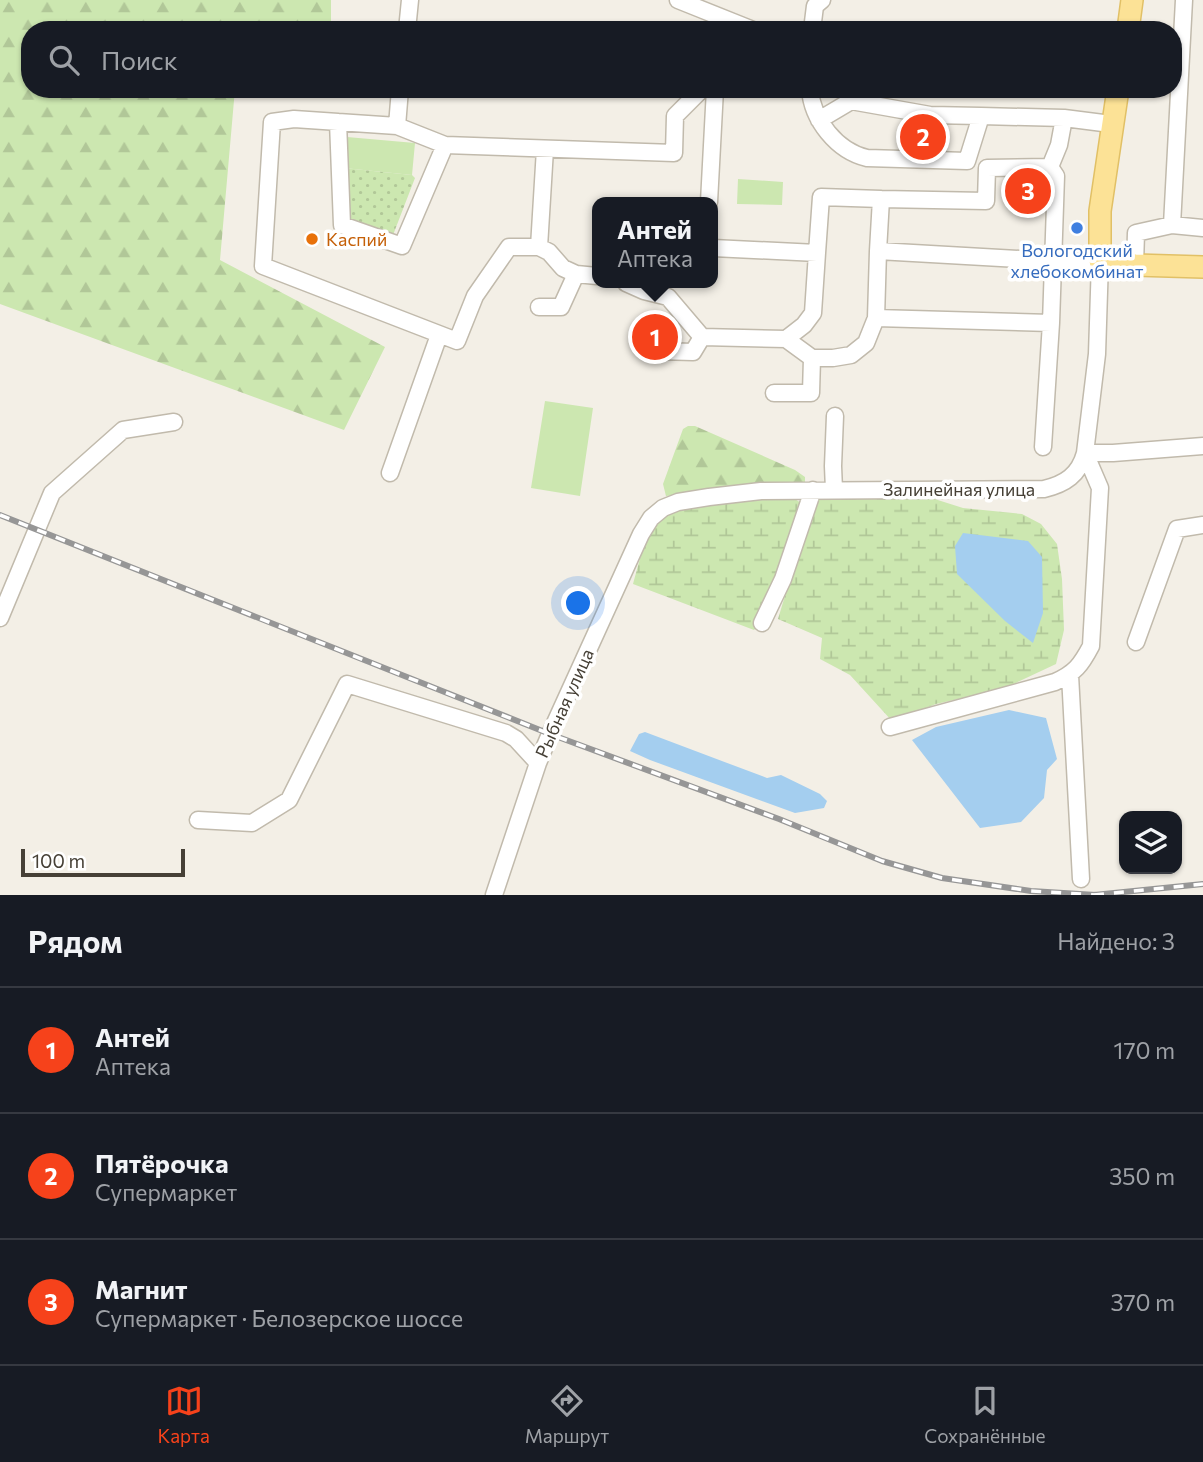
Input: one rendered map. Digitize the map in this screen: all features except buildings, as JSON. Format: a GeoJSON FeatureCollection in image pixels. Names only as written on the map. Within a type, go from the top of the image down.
{"type":"FeatureCollection","features":[{"type":"Feature","properties":{"kind":"main road"},"geometry":{"type":"LineString","coordinates":[[1129,21],[1132,0]]}},
{"type":"Feature","properties":{"kind":"main road"},"geometry":{"type":"LineString","coordinates":[[1116,98],[1098,225],[1100,261],[1203,267]]}},
{"type":"Feature","properties":{"kind":"street"},"geometry":{"type":"LineString","coordinates":[[408,21],[410,0]]}},
{"type":"Feature","properties":{"kind":"street"},"geometry":{"type":"LineString","coordinates":[[678,0],[713,7],[732,21]]}},
{"type":"Feature","properties":{"kind":"street"},"geometry":{"type":"LineString","coordinates":[[813,21],[815,6],[822,0]]}},
{"type":"Feature","properties":{"kind":"street"},"geometry":{"type":"LineString","coordinates":[[1182,38],[1184,0]]}},
{"type":"Feature","properties":{"kind":"street"},"geometry":{"type":"LineString","coordinates":[[397,127],[399,98]]}},
{"type":"Feature","properties":{"kind":"street"},"geometry":{"type":"LineString","coordinates":[[592,276],[576,274],[563,268],[549,252],[539,247],[509,247],[475,296],[457,341],[263,266],[272,122],[294,119],[397,127],[445,145],[674,153],[675,116],[693,98]]}},
{"type":"Feature","properties":{"kind":"street"},"geometry":{"type":"LineString","coordinates":[[709,197],[715,98]]}},
{"type":"Feature","properties":{"kind":"street"},"geometry":{"type":"LineString","coordinates":[[811,98],[818,120],[837,142],[853,155],[867,158],[967,161],[981,116]]}},
{"type":"Feature","properties":{"kind":"street"},"geometry":{"type":"LineString","coordinates":[[1172,225],[1179,98]]}},
{"type":"Feature","properties":{"kind":"street"},"geometry":{"type":"LineString","coordinates":[[818,120],[851,101],[930,116],[1064,118],[1111,124]]}},
{"type":"Feature","properties":{"kind":"street"},"geometry":{"type":"LineString","coordinates":[[1050,167],[1059,145],[1064,118]]}},
{"type":"Feature","properties":{"kind":"street"},"geometry":{"type":"LineString","coordinates":[[338,122],[342,225],[402,246],[445,145]]}},
{"type":"Feature","properties":{"kind":"street"},"geometry":{"type":"LineString","coordinates":[[539,247],[545,149]]}},
{"type":"Feature","properties":{"kind":"street"},"geometry":{"type":"LineString","coordinates":[[786,339],[804,325],[813,313],[821,197],[986,201],[987,168],[1050,167]]}},
{"type":"Feature","properties":{"kind":"street"},"geometry":{"type":"LineString","coordinates":[[1043,447],[1056,176],[1050,167]]}},
{"type":"Feature","properties":{"kind":"street"},"geometry":{"type":"LineString","coordinates":[[637,288],[668,297],[702,337],[786,339],[812,358],[850,355],[866,343],[876,318],[881,199]]}},
{"type":"Feature","properties":{"kind":"street"},"geometry":{"type":"LineString","coordinates":[[1135,265],[1136,233],[1172,225],[1203,228]]}},
{"type":"Feature","properties":{"kind":"street"},"geometry":{"type":"LineString","coordinates":[[718,248],[817,253]]}},
{"type":"Feature","properties":{"kind":"street"},"geometry":{"type":"LineString","coordinates":[[878,251],[1053,261],[1100,261]]}},
{"type":"Feature","properties":{"kind":"street","name":"Залинейная улица"},"geometry":{"type":"LineString","coordinates":[[651,518],[670,505],[687,500],[761,491],[1032,490],[1053,486],[1071,477],[1082,464],[1085,453],[1097,354],[1100,261]]}},
{"type":"Feature","properties":{"kind":"street"},"geometry":{"type":"LineString","coordinates":[[539,307],[561,307],[576,274]]}},
{"type":"Feature","properties":{"kind":"street"},"geometry":{"type":"LineString","coordinates":[[876,318],[1051,323]]}},
{"type":"Feature","properties":{"kind":"street"},"geometry":{"type":"LineString","coordinates":[[390,473],[439,335]]}},
{"type":"Feature","properties":{"kind":"street"},"geometry":{"type":"LineString","coordinates":[[658,351],[694,352],[702,337]]}},
{"type":"Feature","properties":{"kind":"street"},"geometry":{"type":"LineString","coordinates":[[774,393],[811,393],[812,358]]}},
{"type":"Feature","properties":{"kind":"street"},"geometry":{"type":"LineString","coordinates":[[834,490],[835,416]]}},
{"type":"Feature","properties":{"kind":"street"},"geometry":{"type":"LineString","coordinates":[[0,618],[52,493],[122,430],[174,422]]}},
{"type":"Feature","properties":{"kind":"street"},"geometry":{"type":"LineString","coordinates":[[890,727],[1055,682],[1070,675],[1082,663],[1091,646],[1100,488],[1085,453],[1203,446]]}},
{"type":"Feature","properties":{"kind":"street"},"geometry":{"type":"LineString","coordinates":[[762,623],[783,579],[813,490]]}},
{"type":"Feature","properties":{"kind":"street","name":"Рыбная улица"},"geometry":{"type":"LineString","coordinates":[[494,895],[538,762],[613,593],[651,518]]}},
{"type":"Feature","properties":{"kind":"street"},"geometry":{"type":"LineString","coordinates":[[1136,642],[1177,529],[1203,525]]}},
{"type":"Feature","properties":{"kind":"street"},"geometry":{"type":"LineString","coordinates":[[1070,675],[1081,879]]}},
{"type":"Feature","properties":{"kind":"street"},"geometry":{"type":"LineString","coordinates":[[198,820],[252,823],[289,800],[347,684],[506,733],[516,739],[538,762]]}},
{"type":"Feature","properties":{"kind":"green space"},"geometry":{"type":"Polygon","coordinates":[[[0,0],[331,0],[331,21],[21,21],[21,98],[234,98],[220,260],[385,347],[344,430],[0,304],[0,0]]]}},
{"type":"Feature","properties":{"kind":"green space"},"geometry":{"type":"Polygon","coordinates":[[[347,137],[415,143],[412,175],[344,168],[347,137]]]}},
{"type":"Feature","properties":{"kind":"green space"},"geometry":{"type":"Polygon","coordinates":[[[344,168],[412,175],[415,178],[393,235],[350,222],[348,178],[344,168]]]}},
{"type":"Feature","properties":{"kind":"green space"},"geometry":{"type":"Polygon","coordinates":[[[738,179],[783,182],[782,205],[737,204],[738,179]]]}},
{"type":"Feature","properties":{"kind":"green space"},"geometry":{"type":"Polygon","coordinates":[[[545,401],[593,408],[580,496],[531,488],[545,401]]]}},
{"type":"Feature","properties":{"kind":"green space"},"geometry":{"type":"Polygon","coordinates":[[[695,426],[795,470],[805,477],[805,482],[666,496],[663,484],[683,429],[695,426]]]}},
{"type":"Feature","properties":{"kind":"green space"},"geometry":{"type":"Polygon","coordinates":[[[922,495],[963,508],[1022,514],[1041,524],[1057,544],[1062,579],[1064,630],[1056,664],[1003,689],[936,704],[892,721],[850,675],[820,659],[822,638],[778,619],[816,499],[922,495]]]}},
{"type":"Feature","properties":{"kind":"green space"},"geometry":{"type":"Polygon","coordinates":[[[792,497],[801,503],[801,510],[758,626],[754,630],[633,584],[648,537],[668,515],[700,504],[720,501],[792,497]]]}},
{"type":"Feature","properties":{"kind":"water"},"geometry":{"type":"Polygon","coordinates":[[[963,533],[1028,541],[1042,557],[1043,613],[1033,643],[1005,621],[957,574],[955,546],[963,533]]]}},
{"type":"Feature","properties":{"kind":"water"},"geometry":{"type":"Polygon","coordinates":[[[1009,710],[1046,718],[1057,759],[1047,770],[1044,798],[1021,822],[980,828],[912,740],[936,727],[1009,710]]]}},
{"type":"Feature","properties":{"kind":"water"},"geometry":{"type":"Polygon","coordinates":[[[645,732],[767,778],[781,775],[820,794],[827,801],[824,808],[795,813],[650,760],[630,751],[639,734],[645,732]]]}},
{"type":"Feature","properties":{"kind":"railway"},"geometry":{"type":"LineString","coordinates":[[0,515],[550,734],[779,819],[882,861],[942,878],[1031,891],[1096,895]]}},
{"type":"Feature","properties":{"kind":"railway"},"geometry":{"type":"LineString","coordinates":[[1094,895],[1203,884]]}},
{"type":"Feature","properties":{"kind":"place","name":"Пятёрочка"},"geometry":{"type":"Point","coordinates":[923,137]}},
{"type":"Feature","properties":{"kind":"place","name":"Магнит"},"geometry":{"type":"Point","coordinates":[1028,191]}},
{"type":"Feature","properties":{"kind":"place","name":"Вологодский хлебокомбинат"},"geometry":{"type":"Point","coordinates":[1077,228]}},
{"type":"Feature","properties":{"kind":"place","name":"Каспий"},"geometry":{"type":"Point","coordinates":[312,239]}},
{"type":"Feature","properties":{"kind":"place","name":"Антей"},"geometry":{"type":"Point","coordinates":[655,337]}}]}
